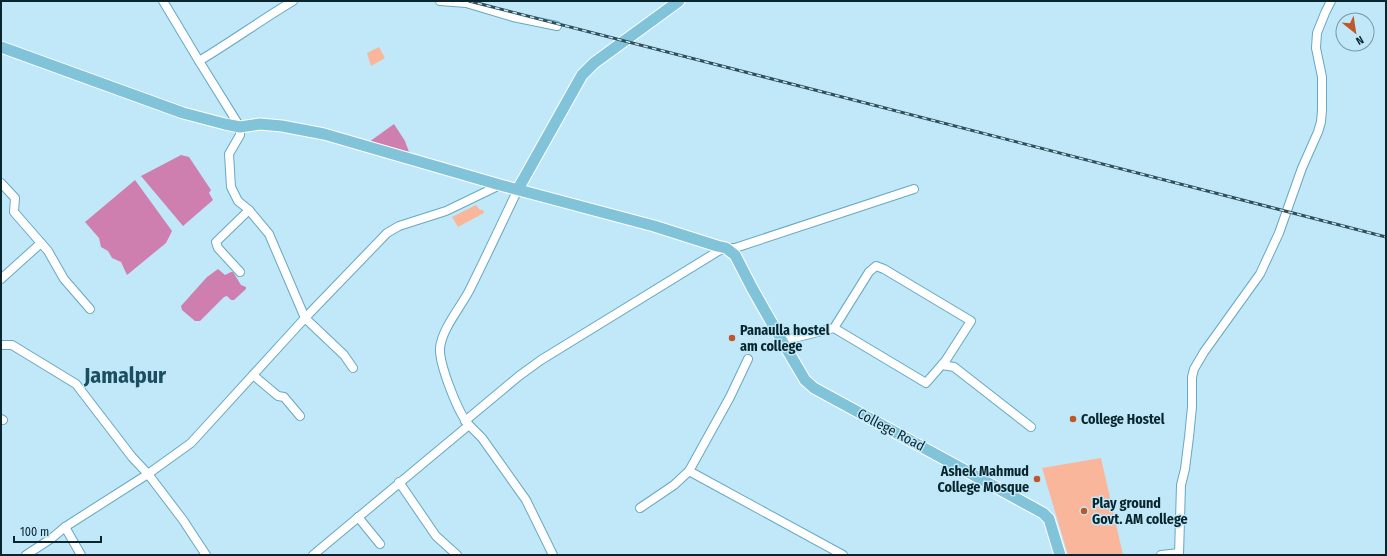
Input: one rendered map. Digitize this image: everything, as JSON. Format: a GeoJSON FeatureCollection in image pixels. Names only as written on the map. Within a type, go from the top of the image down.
{"type":"FeatureCollection","features":[{"type":"Feature","properties":{"kind":"main road"},"geometry":{"type":"LineString","coordinates":[[518,189],[582,75],[594,63],[679,1]]}},
{"type":"Feature","properties":{"kind":"main road"},"geometry":{"type":"LineString","coordinates":[[1,46],[183,113],[240,127],[260,124],[282,126],[324,134],[500,185],[654,226],[726,248],[735,255],[782,341]]}},
{"type":"Feature","properties":{"kind":"main road","name":"College Road"},"geometry":{"type":"LineString","coordinates":[[782,341],[806,380],[814,388],[1043,513],[1049,519],[1060,555]]}},
{"type":"Feature","properties":{"kind":"street"},"geometry":{"type":"LineString","coordinates":[[163,1],[198,61],[240,127],[240,135],[229,154],[231,187],[238,201],[249,210],[269,234],[304,318],[344,355],[353,368]]}},
{"type":"Feature","properties":{"kind":"street"},"geometry":{"type":"LineString","coordinates":[[198,61],[293,1]]}},
{"type":"Feature","properties":{"kind":"street"},"geometry":{"type":"LineString","coordinates":[[440,1],[466,3],[557,26]]}},
{"type":"Feature","properties":{"kind":"street"},"geometry":{"type":"LineString","coordinates":[[1161,555],[1179,554],[1181,485],[1185,469],[1189,437],[1192,407],[1192,377],[1194,369],[1204,352],[1260,274],[1279,233],[1302,168],[1318,132],[1322,110],[1322,77],[1316,48],[1317,33],[1324,13],[1331,1]]}},
{"type":"Feature","properties":{"kind":"street"},"geometry":{"type":"LineString","coordinates":[[1,183],[15,198],[14,212],[48,252],[64,279],[90,309]]}},
{"type":"Feature","properties":{"kind":"street"},"geometry":{"type":"LineString","coordinates":[[26,555],[52,538],[65,527],[148,474],[191,443],[304,318],[387,233],[399,226],[446,211],[500,185]]}},
{"type":"Feature","properties":{"kind":"street"},"geometry":{"type":"LineString","coordinates":[[518,189],[468,292],[443,336],[440,349],[444,372],[452,393],[467,423],[482,438],[526,500],[553,555]]}},
{"type":"Feature","properties":{"kind":"street"},"geometry":{"type":"LineString","coordinates":[[312,555],[467,423],[518,376],[540,360],[720,250],[735,248],[914,189]]}},
{"type":"Feature","properties":{"kind":"street"},"geometry":{"type":"LineString","coordinates":[[240,272],[218,248],[216,242],[249,210]]}},
{"type":"Feature","properties":{"kind":"street"},"geometry":{"type":"LineString","coordinates":[[1,279],[41,244]]}},
{"type":"Feature","properties":{"kind":"street"},"geometry":{"type":"LineString","coordinates":[[782,341],[834,328],[869,272],[876,266],[884,269],[970,321],[942,365],[926,383],[834,328]]}},
{"type":"Feature","properties":{"kind":"street"},"geometry":{"type":"LineString","coordinates":[[1,345],[12,345],[76,384],[183,520],[206,555]]}},
{"type":"Feature","properties":{"kind":"street"},"geometry":{"type":"LineString","coordinates":[[949,354],[954,367]]}},
{"type":"Feature","properties":{"kind":"street"},"geometry":{"type":"LineString","coordinates":[[640,508],[674,485],[688,471],[730,397],[748,359]]}},
{"type":"Feature","properties":{"kind":"street"},"geometry":{"type":"LineString","coordinates":[[942,365],[954,367],[1031,428]]}},
{"type":"Feature","properties":{"kind":"street"},"geometry":{"type":"LineString","coordinates":[[253,375],[278,396],[284,397],[300,416]]}},
{"type":"Feature","properties":{"kind":"street"},"geometry":{"type":"LineString","coordinates":[[688,471],[843,555]]}},
{"type":"Feature","properties":{"kind":"street"},"geometry":{"type":"LineString","coordinates":[[399,482],[436,536],[457,555]]}},
{"type":"Feature","properties":{"kind":"street"},"geometry":{"type":"LineString","coordinates":[[358,517],[380,544]]}},
{"type":"Feature","properties":{"kind":"street"},"geometry":{"type":"LineString","coordinates":[[65,527],[81,555]]}},
{"type":"Feature","properties":{"kind":"shaded area"},"geometry":{"type":"Polygon","coordinates":[[[379,47],[385,58],[371,66],[367,53],[379,47]]]}},
{"type":"Feature","properties":{"kind":"shaded area"},"geometry":{"type":"Polygon","coordinates":[[[394,124],[405,141],[409,152],[369,142],[394,124]]]}},
{"type":"Feature","properties":{"kind":"shaded area"},"geometry":{"type":"Polygon","coordinates":[[[181,155],[189,157],[211,190],[209,193],[213,200],[183,226],[141,176],[181,155]]]}},
{"type":"Feature","properties":{"kind":"shaded area"},"geometry":{"type":"Polygon","coordinates":[[[135,180],[172,231],[166,243],[127,275],[121,262],[112,258],[108,251],[101,247],[99,238],[85,222],[135,180]]]}},
{"type":"Feature","properties":{"kind":"shaded area"},"geometry":{"type":"Polygon","coordinates":[[[476,205],[480,210],[483,210],[484,213],[458,227],[452,217],[476,205]]]}},
{"type":"Feature","properties":{"kind":"shaded area"},"geometry":{"type":"Polygon","coordinates":[[[218,269],[225,275],[233,272],[241,285],[246,287],[246,289],[234,300],[231,300],[227,296],[224,297],[200,321],[195,321],[182,310],[181,306],[207,277],[218,269]]]}},
{"type":"Feature","properties":{"kind":"shaded area","name":"Play ground Govt. AM college"},"geometry":{"type":"Polygon","coordinates":[[[1101,458],[1123,555],[1068,555],[1042,468],[1101,458]]]}},
{"type":"Feature","properties":{"kind":"railway"},"geometry":{"type":"LineString","coordinates":[[469,1],[1386,237]]}},
{"type":"Feature","properties":{"kind":"place","name":"Panaulla hostel am college"},"geometry":{"type":"Point","coordinates":[732,338]}},
{"type":"Feature","properties":{"kind":"place","name":"College Hostel"},"geometry":{"type":"Point","coordinates":[1073,419]}},
{"type":"Feature","properties":{"kind":"place","name":"Ashek Mahmud College Mosque"},"geometry":{"type":"Point","coordinates":[1037,479]}},
{"type":"Feature","properties":{"kind":"place","name":"Play ground Govt. AM college"},"geometry":{"type":"Point","coordinates":[1084,511]}},
{"type":"Feature","properties":{"kind":"district","name":"Jamalpur"},"geometry":{"type":"Point","coordinates":[125,375]}}]}
